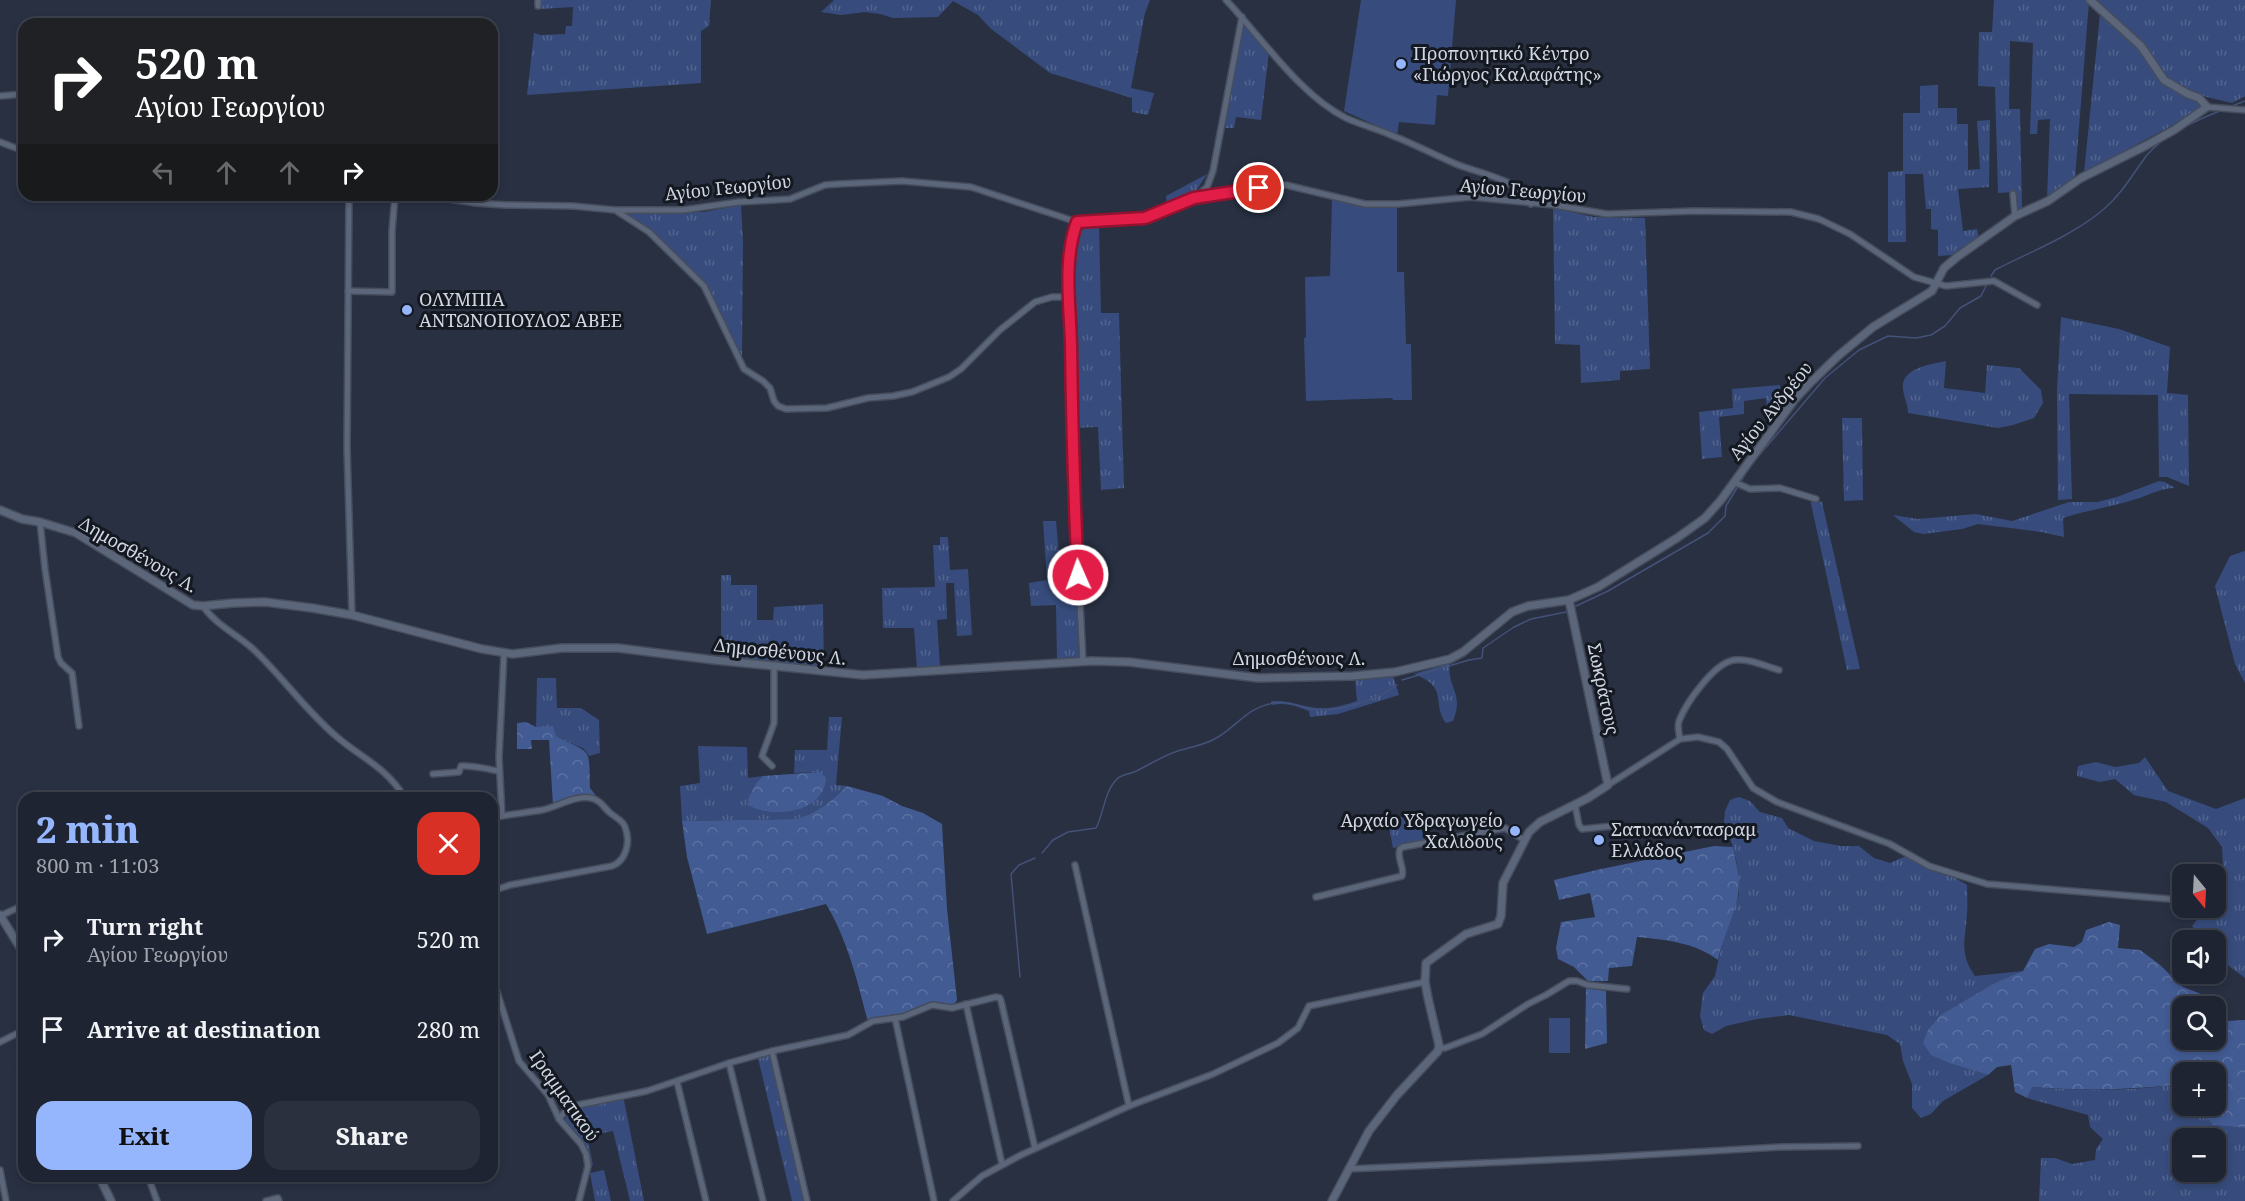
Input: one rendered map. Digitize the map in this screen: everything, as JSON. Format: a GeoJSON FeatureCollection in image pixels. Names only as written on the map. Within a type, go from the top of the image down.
{"type":"FeatureCollection","features":[{"type":"Feature","properties":{"kind":"street"},"geometry":{"type":"LineString","coordinates":[[1226,0],[1284,67],[1330,108],[1346,118],[1505,182],[1524,194],[1531,204]]}},
{"type":"Feature","properties":{"kind":"street"},"geometry":{"type":"LineString","coordinates":[[2090,0],[2141,46],[2164,80],[2199,98],[2207,107],[2245,110]]}},
{"type":"Feature","properties":{"kind":"street"},"geometry":{"type":"LineString","coordinates":[[1194,198],[1207,187],[1213,171],[1242,17]]}},
{"type":"Feature","properties":{"kind":"street"},"geometry":{"type":"LineString","coordinates":[[0,96],[18,94]]}},
{"type":"Feature","properties":{"kind":"street","name":"Αγίου Ανδρέου"},"geometry":{"type":"LineString","coordinates":[[1569,600],[1607,582],[1677,538],[1708,515],[1795,399],[1873,327],[1932,291],[1944,268],[1957,257],[2015,216],[2040,205],[2082,178],[2174,130],[2207,107]]}},
{"type":"Feature","properties":{"kind":"street"},"geometry":{"type":"LineString","coordinates":[[0,142],[18,149]]}},
{"type":"Feature","properties":{"kind":"street","name":"Αγίου Γεωργίου"},"geometry":{"type":"LineString","coordinates":[[463,201],[483,204],[573,206],[615,210],[702,209],[740,202],[790,199],[825,185],[902,181],[971,186],[1077,222],[1145,218],[1194,198],[1286,185],[1365,204],[1398,204],[1469,197],[1560,206],[1607,214],[1695,211],[1791,212],[1806,215],[1850,234],[1914,277],[1946,286],[1994,281],[2037,305]]}},
{"type":"Feature","properties":{"kind":"street"},"geometry":{"type":"LineString","coordinates":[[2013,194],[2015,216]]}},
{"type":"Feature","properties":{"kind":"street"},"geometry":{"type":"LineString","coordinates":[[349,201],[348,489],[352,615]]}},
{"type":"Feature","properties":{"kind":"street"},"geometry":{"type":"LineString","coordinates":[[348,291],[392,292],[395,201]]}},
{"type":"Feature","properties":{"kind":"street"},"geometry":{"type":"LineString","coordinates":[[615,210],[649,232],[704,286],[744,369],[763,381],[770,388],[778,406],[786,408],[827,408],[868,398],[912,392],[949,377],[962,369],[1000,330],[1035,302],[1052,297],[1070,297]]}},
{"type":"Feature","properties":{"kind":"street"},"geometry":{"type":"LineString","coordinates":[[1077,222],[1070,246],[1071,422],[1083,662]]}},
{"type":"Feature","properties":{"kind":"street"},"geometry":{"type":"LineString","coordinates":[[1734,482],[1750,489],[1780,488],[1816,499]]}},
{"type":"Feature","properties":{"kind":"street","name":"Δημοσθένους Λ."},"geometry":{"type":"LineString","coordinates":[[0,510],[22,519],[76,533],[185,601],[203,606],[265,602],[352,615],[482,649],[513,654],[562,648],[618,648],[863,675],[1083,662],[1129,662],[1258,678],[1353,676],[1395,672],[1450,659],[1463,652],[1512,612],[1528,606],[1569,600]]}},
{"type":"Feature","properties":{"kind":"street"},"geometry":{"type":"LineString","coordinates":[[40,522],[58,657],[72,673],[79,726]]}},
{"type":"Feature","properties":{"kind":"street","name":"Σωκράτους"},"geometry":{"type":"LineString","coordinates":[[1569,600],[1608,785]]}},
{"type":"Feature","properties":{"kind":"street"},"geometry":{"type":"LineString","coordinates":[[203,606],[278,673],[338,738],[390,777],[401,792]]}},
{"type":"Feature","properties":{"kind":"street"},"geometry":{"type":"LineString","coordinates":[[502,816],[499,720],[504,652]]}},
{"type":"Feature","properties":{"kind":"street"},"geometry":{"type":"LineString","coordinates":[[1680,740],[1678,727],[1682,717],[1705,681],[1720,667],[1733,660],[1741,660],[1779,670]]}},
{"type":"Feature","properties":{"kind":"street"},"geometry":{"type":"LineString","coordinates":[[772,766],[762,756],[774,723],[774,665]]}},
{"type":"Feature","properties":{"kind":"street"},"geometry":{"type":"LineString","coordinates":[[1332,1201],[1369,1131],[1384,1110],[1439,1048],[1425,982],[1426,963],[1466,934],[1498,924],[1501,916],[1503,883],[1524,840],[1540,822],[1575,805],[1680,740],[1698,737],[1719,742],[1727,749],[1753,788],[1760,793],[1890,844],[1929,866],[1949,874],[1988,884],[2172,899]]}},
{"type":"Feature","properties":{"kind":"street"},"geometry":{"type":"LineString","coordinates":[[433,774],[459,772],[461,766],[471,765],[499,771]]}},
{"type":"Feature","properties":{"kind":"street"},"geometry":{"type":"LineString","coordinates":[[498,817],[543,810],[573,800],[590,798],[603,803],[609,812],[626,827],[627,848],[621,860],[612,866],[498,889]]}},
{"type":"Feature","properties":{"kind":"street"},"geometry":{"type":"LineString","coordinates":[[1575,805],[1582,829],[1613,826],[1631,830]]}},
{"type":"Feature","properties":{"kind":"street"},"geometry":{"type":"LineString","coordinates":[[1316,897],[1402,876],[1404,872],[1399,854],[1403,847],[1505,828],[1524,840]]}},
{"type":"Feature","properties":{"kind":"street"},"geometry":{"type":"LineString","coordinates":[[1075,865],[1129,1106]]}},
{"type":"Feature","properties":{"kind":"street"},"geometry":{"type":"LineString","coordinates":[[18,908],[0,916],[18,944]]}},
{"type":"Feature","properties":{"kind":"street"},"geometry":{"type":"LineString","coordinates":[[1439,1048],[1482,1034],[1569,981],[1628,989]]}},
{"type":"Feature","properties":{"kind":"street"},"geometry":{"type":"LineString","coordinates":[[953,1201],[969,1185],[1002,1164],[1129,1106],[1213,1074],[1278,1043],[1298,1028],[1306,1009],[1314,1004],[1425,982]]}},
{"type":"Feature","properties":{"kind":"street","name":"Γραμματικού"},"geometry":{"type":"LineString","coordinates":[[498,995],[519,1061],[548,1095],[559,1119],[581,1144],[588,1161],[579,1201]]}},
{"type":"Feature","properties":{"kind":"street"},"geometry":{"type":"LineString","coordinates":[[559,1119],[567,1109],[573,1106],[626,1094],[639,1094],[729,1063],[772,1051],[841,1037],[858,1031],[873,1021],[912,1014],[932,1005],[952,1008],[1000,998],[1035,1148]]}},
{"type":"Feature","properties":{"kind":"street"},"geometry":{"type":"LineString","coordinates":[[966,1004],[1002,1164]]}},
{"type":"Feature","properties":{"kind":"street"},"geometry":{"type":"LineString","coordinates":[[895,1018],[934,1201]]}},
{"type":"Feature","properties":{"kind":"street"},"geometry":{"type":"LineString","coordinates":[[0,1042],[18,1033]]}},
{"type":"Feature","properties":{"kind":"street"},"geometry":{"type":"LineString","coordinates":[[772,1051],[807,1201]]}},
{"type":"Feature","properties":{"kind":"street"},"geometry":{"type":"LineString","coordinates":[[729,1063],[763,1201]]}},
{"type":"Feature","properties":{"kind":"street"},"geometry":{"type":"LineString","coordinates":[[677,1082],[706,1201]]}},
{"type":"Feature","properties":{"kind":"street"},"geometry":{"type":"LineString","coordinates":[[1348,1169],[1780,1147],[1858,1146]]}},
{"type":"Feature","properties":{"kind":"street"},"geometry":{"type":"LineString","coordinates":[[0,1170],[6,1201]]}},
{"type":"Feature","properties":{"kind":"street"},"geometry":{"type":"LineString","coordinates":[[102,1182],[111,1201]]}},
{"type":"Feature","properties":{"kind":"street"},"geometry":{"type":"LineString","coordinates":[[150,1182],[158,1201]]}},
{"type":"Feature","properties":{"kind":"street"},"geometry":{"type":"LineString","coordinates":[[266,1201],[278,1198],[279,1201]]}},
{"type":"Feature","properties":{"kind":"green space"},"geometry":{"type":"Polygon","coordinates":[[[541,0],[711,0],[709,26],[701,31],[701,83],[527,95],[534,33],[565,34],[566,26],[572,26],[573,7],[541,9],[541,0]]]}},
{"type":"Feature","properties":{"kind":"green space"},"geometry":{"type":"Polygon","coordinates":[[[834,0],[1150,0],[1145,13],[1131,88],[1154,93],[1148,115],[1132,112],[1132,98],[1050,73],[990,28],[978,15],[953,1],[938,17],[893,18],[865,12],[841,15],[821,12],[834,0]]]}},
{"type":"Feature","properties":{"kind":"green space","name":"Προπονητικό Κέντρο «Γιώργος Καλαφάτης»"},"geometry":{"type":"Polygon","coordinates":[[[1361,0],[1456,0],[1448,96],[1437,95],[1435,125],[1399,122],[1397,135],[1344,111],[1361,0]]]}},
{"type":"Feature","properties":{"kind":"green space"},"geometry":{"type":"Polygon","coordinates":[[[1994,0],[2087,0],[2089,2],[2075,178],[2047,198],[2050,119],[2038,120],[2037,134],[2030,134],[2033,43],[2010,41],[2009,109],[2020,109],[2022,208],[2016,211],[2014,192],[1998,193],[1995,87],[1978,86],[1979,32],[1992,32],[1994,0]]]}},
{"type":"Feature","properties":{"kind":"green space"},"geometry":{"type":"Polygon","coordinates":[[[2095,0],[2245,0],[2245,96],[2232,103],[2190,93],[2166,78],[2095,0]]]}},
{"type":"Feature","properties":{"kind":"green space"},"geometry":{"type":"Polygon","coordinates":[[[2100,14],[2138,47],[2159,79],[2200,102],[2201,107],[2171,126],[2084,173],[2100,14]]]}},
{"type":"Feature","properties":{"kind":"green space"},"geometry":{"type":"Polygon","coordinates":[[[1243,21],[1269,52],[1261,120],[1236,117],[1234,128],[1225,128],[1243,21]]]}},
{"type":"Feature","properties":{"kind":"green space"},"geometry":{"type":"Polygon","coordinates":[[[1938,85],[1938,108],[1957,108],[1957,124],[1968,124],[1968,170],[1980,169],[1977,121],[1990,120],[1989,187],[1958,189],[1963,231],[1977,229],[1979,238],[1954,255],[1938,256],[1938,230],[1931,229],[1931,209],[1926,209],[1923,174],[1905,174],[1906,242],[1888,242],[1888,172],[1903,171],[1903,113],[1920,113],[1920,86],[1938,85]]]}},
{"type":"Feature","properties":{"kind":"green space"},"geometry":{"type":"Polygon","coordinates":[[[1207,174],[1196,191],[1167,207],[1166,196],[1207,174]]]}},
{"type":"Feature","properties":{"kind":"green space"},"geometry":{"type":"Polygon","coordinates":[[[1332,198],[1364,206],[1397,207],[1397,272],[1404,272],[1406,344],[1411,344],[1412,400],[1393,400],[1392,398],[1306,401],[1305,277],[1330,276],[1332,198]]]}},
{"type":"Feature","properties":{"kind":"green space"},"geometry":{"type":"Polygon","coordinates":[[[741,205],[742,360],[705,283],[651,231],[625,212],[704,212],[741,205]]]}},
{"type":"Feature","properties":{"kind":"green space"},"geometry":{"type":"Polygon","coordinates":[[[1553,208],[1594,217],[1645,218],[1650,369],[1620,371],[1620,380],[1581,383],[1580,345],[1555,344],[1553,208]]]}},
{"type":"Feature","properties":{"kind":"green space"},"geometry":{"type":"Polygon","coordinates":[[[1099,226],[1101,313],[1119,313],[1124,488],[1101,490],[1098,427],[1073,428],[1073,246],[1077,232],[1099,226]]]}},
{"type":"Feature","properties":{"kind":"green space"},"geometry":{"type":"Polygon","coordinates":[[[2061,317],[2119,329],[2170,347],[2167,393],[2188,395],[2189,486],[2167,477],[2159,477],[2158,395],[2069,394],[2072,499],[2058,500],[2057,390],[2061,317]]]}},
{"type":"Feature","properties":{"kind":"green space"},"geometry":{"type":"Polygon","coordinates":[[[1946,361],[1944,388],[1985,393],[1987,365],[2019,368],[2041,390],[2043,403],[2034,418],[1998,428],[1908,413],[1903,389],[1906,376],[1918,368],[1946,361]]]}},
{"type":"Feature","properties":{"kind":"green space"},"geometry":{"type":"Polygon","coordinates":[[[1780,385],[1782,413],[1769,431],[1766,398],[1744,401],[1744,414],[1719,417],[1722,457],[1702,459],[1699,412],[1733,408],[1732,389],[1780,385]]]}},
{"type":"Feature","properties":{"kind":"green space"},"geometry":{"type":"Polygon","coordinates":[[[1842,418],[1862,418],[1863,500],[1844,501],[1842,418]]]}},
{"type":"Feature","properties":{"kind":"green space"},"geometry":{"type":"Polygon","coordinates":[[[2159,481],[2175,488],[2160,490],[2127,502],[2063,518],[2064,537],[1978,524],[1962,529],[1923,534],[1914,532],[1893,515],[1918,519],[1976,514],[2012,521],[2069,502],[2097,502],[2117,497],[2159,481]]]}},
{"type":"Feature","properties":{"kind":"green space"},"geometry":{"type":"Polygon","coordinates":[[[1810,499],[1822,502],[1860,669],[1847,670],[1810,499]]]}},
{"type":"Feature","properties":{"kind":"green space"},"geometry":{"type":"Polygon","coordinates":[[[1043,521],[1056,521],[1063,601],[1079,601],[1082,657],[1057,659],[1056,605],[1031,606],[1029,583],[1047,580],[1043,521]]]}},
{"type":"Feature","properties":{"kind":"green space"},"geometry":{"type":"Polygon","coordinates":[[[940,537],[948,537],[950,570],[968,569],[972,635],[957,636],[954,583],[946,583],[947,619],[937,620],[940,667],[917,669],[914,628],[883,628],[882,588],[935,587],[933,545],[940,545],[940,537]]]}},
{"type":"Feature","properties":{"kind":"green space"},"geometry":{"type":"Polygon","coordinates":[[[2245,551],[2245,683],[2235,664],[2215,586],[2230,556],[2245,551]]]}},
{"type":"Feature","properties":{"kind":"green space"},"geometry":{"type":"Polygon","coordinates":[[[721,575],[731,575],[731,585],[757,585],[757,620],[773,620],[774,607],[823,604],[824,669],[721,658],[721,575]]]}},
{"type":"Feature","properties":{"kind":"green space"},"geometry":{"type":"Polygon","coordinates":[[[1450,663],[1450,678],[1457,704],[1453,721],[1446,723],[1436,690],[1425,679],[1414,674],[1450,663]]]}},
{"type":"Feature","properties":{"kind":"green space"},"geometry":{"type":"Polygon","coordinates":[[[1393,676],[1399,695],[1338,714],[1310,717],[1309,711],[1286,704],[1272,705],[1271,701],[1329,708],[1357,701],[1355,679],[1393,676]]]}},
{"type":"Feature","properties":{"kind":"green space"},"geometry":{"type":"Polygon","coordinates":[[[537,678],[556,678],[557,708],[581,708],[599,720],[600,753],[589,756],[584,749],[536,727],[537,678]]]}},
{"type":"Feature","properties":{"kind":"green space"},"geometry":{"type":"Polygon","coordinates":[[[829,717],[842,717],[836,785],[847,786],[836,797],[810,814],[796,819],[682,821],[680,786],[700,783],[698,746],[747,747],[748,778],[763,776],[757,782],[819,772],[794,773],[795,750],[827,750],[829,717]]]}},
{"type":"Feature","properties":{"kind":"green space"},"geometry":{"type":"Polygon","coordinates":[[[526,722],[536,727],[553,726],[556,736],[586,753],[590,788],[597,797],[589,795],[553,805],[549,740],[531,740],[532,749],[517,749],[517,723],[526,722]]]}},
{"type":"Feature","properties":{"kind":"green space"},"geometry":{"type":"Polygon","coordinates":[[[2145,757],[2168,791],[2216,809],[2245,798],[2245,978],[2226,964],[2226,930],[2196,930],[2192,926],[2199,918],[2226,918],[2226,864],[2223,864],[2222,847],[2208,828],[2166,802],[2134,795],[2115,779],[2100,782],[2077,776],[2078,766],[2096,762],[2115,767],[2139,763],[2145,757]]]}},
{"type":"Feature","properties":{"kind":"green space"},"geometry":{"type":"Polygon","coordinates":[[[820,772],[826,778],[823,789],[817,799],[808,805],[785,812],[761,810],[750,806],[748,799],[763,776],[820,772]]]}},
{"type":"Feature","properties":{"kind":"green space"},"geometry":{"type":"Polygon","coordinates":[[[847,786],[883,796],[942,824],[947,909],[957,1000],[953,1006],[942,1004],[894,1017],[878,1017],[868,1022],[846,947],[826,904],[707,934],[687,857],[682,821],[796,819],[823,806],[847,786]]]}},
{"type":"Feature","properties":{"kind":"green space"},"geometry":{"type":"Polygon","coordinates":[[[1739,797],[1750,801],[1760,812],[1782,818],[1788,828],[1814,841],[1841,846],[1859,846],[1874,858],[1890,863],[1906,856],[1929,869],[1967,885],[1965,952],[1966,960],[1975,976],[2023,971],[2015,975],[1952,1064],[1988,1075],[1943,1101],[1931,1114],[1921,1118],[1912,1108],[1912,1084],[1903,1061],[1900,1044],[1887,1035],[1789,1015],[1726,1026],[1712,1034],[1704,1030],[1700,1016],[1703,993],[1715,976],[1724,935],[1739,894],[1737,864],[1724,821],[1730,800],[1739,797]]]}},
{"type":"Feature","properties":{"kind":"green space"},"geometry":{"type":"Polygon","coordinates":[[[1415,813],[1419,826],[1423,828],[1426,843],[1393,848],[1388,821],[1415,813]]]}},
{"type":"Feature","properties":{"kind":"green space"},"geometry":{"type":"Polygon","coordinates":[[[1714,846],[1733,847],[1739,883],[1736,903],[1718,960],[1689,946],[1637,937],[1632,966],[1609,968],[1608,981],[1588,981],[1574,967],[1558,959],[1556,948],[1561,922],[1595,917],[1590,893],[1559,900],[1554,880],[1714,846]]]}},
{"type":"Feature","properties":{"kind":"green space"},"geometry":{"type":"Polygon","coordinates":[[[2109,922],[2120,925],[2118,948],[2140,950],[2172,976],[2172,984],[2180,984],[2206,996],[2172,996],[2172,1050],[2226,1050],[2226,1020],[2245,1020],[2245,1128],[2213,1125],[2204,1116],[2226,1116],[2226,1062],[2172,1062],[2172,1085],[2102,1089],[2032,1087],[2027,1098],[2015,1092],[2011,1065],[1997,1067],[1988,1075],[1931,1055],[1923,1043],[1928,1030],[1941,1015],[1993,984],[2023,971],[2035,949],[2049,944],[2074,947],[2082,942],[2086,930],[2109,922]]]}},
{"type":"Feature","properties":{"kind":"green space"},"geometry":{"type":"Polygon","coordinates":[[[1586,988],[1606,991],[1607,1043],[1585,1049],[1586,988]]]}},
{"type":"Feature","properties":{"kind":"green space"},"geometry":{"type":"Polygon","coordinates":[[[1549,1018],[1570,1018],[1570,1053],[1549,1053],[1549,1018]]]}},
{"type":"Feature","properties":{"kind":"green space"},"geometry":{"type":"Polygon","coordinates":[[[771,1054],[805,1201],[792,1201],[758,1058],[771,1054]]]}},
{"type":"Feature","properties":{"kind":"green space"},"geometry":{"type":"Polygon","coordinates":[[[2172,1085],[2172,1116],[2204,1116],[2213,1125],[2245,1128],[2245,1201],[2039,1201],[2041,1158],[2055,1158],[2072,1164],[2095,1160],[2096,1149],[2103,1139],[2090,1127],[2088,1115],[2027,1098],[2031,1087],[2102,1090],[2172,1085]]]}},
{"type":"Feature","properties":{"kind":"green space"},"geometry":{"type":"Polygon","coordinates":[[[623,1095],[644,1201],[630,1201],[613,1131],[587,1136],[593,1165],[591,1165],[584,1146],[564,1120],[573,1108],[623,1095]]]}},
{"type":"Feature","properties":{"kind":"green space"},"geometry":{"type":"Polygon","coordinates":[[[604,1170],[611,1201],[595,1201],[590,1173],[604,1170]]]}},
{"type":"Feature","properties":{"kind":"waterway"},"geometry":{"type":"LineString","coordinates":[[2232,106],[2245,101]]}},
{"type":"Feature","properties":{"kind":"waterway"},"geometry":{"type":"LineString","coordinates":[[1991,276],[1995,270],[2092,219],[2117,196],[2154,147],[2182,128],[2222,110]]}},
{"type":"Feature","properties":{"kind":"waterway"},"geometry":{"type":"LineString","coordinates":[[1741,481],[1750,466],[1825,378],[1859,350],[1888,336],[1916,338],[1931,335],[1945,326],[1960,308],[1981,296],[1987,284]]}},
{"type":"Feature","properties":{"kind":"waterway"},"geometry":{"type":"LineString","coordinates":[[1574,607],[1608,591],[1708,533],[1725,516],[1726,506],[1737,488]]}},
{"type":"Feature","properties":{"kind":"waterway"},"geometry":{"type":"LineString","coordinates":[[1402,680],[1482,658],[1483,648],[1514,627],[1531,619],[1566,612]]}},
{"type":"Feature","properties":{"kind":"waterway"},"geometry":{"type":"LineString","coordinates":[[1042,853],[1053,840],[1068,832],[1096,828],[1109,790],[1118,778],[1170,754],[1213,740],[1258,708],[1280,703],[1321,710],[1343,708],[1368,701],[1397,685]]}},
{"type":"Feature","properties":{"kind":"waterway"},"geometry":{"type":"LineString","coordinates":[[1020,977],[1011,874],[1019,865],[1035,858]]}},
{"type":"Feature","properties":{"kind":"place","name":"Προπονητικό Κέντρο «Γιώργος Καλαφάτης»"},"geometry":{"type":"Point","coordinates":[1401,64]}},
{"type":"Feature","properties":{"kind":"place","name":"ΟΛΥΜΠΙΑ ΑΝΤΩΝΟΠΟΥΛΟΣ ΑΒΕΕ"},"geometry":{"type":"Point","coordinates":[407,310]}},
{"type":"Feature","properties":{"kind":"place","name":"Αρχαίο Υδραγωγείο Χαλιδούς"},"geometry":{"type":"Point","coordinates":[1515,831]}},
{"type":"Feature","properties":{"kind":"place","name":"Σατυανάντασραμ Ελλάδος"},"geometry":{"type":"Point","coordinates":[1599,840]}},
{"type":"Feature","properties":{"kind":"route"},"geometry":{"type":"LineString","coordinates":[[1078,575],[1071,422],[1070,297],[1070,246],[1077,222],[1145,218],[1194,198],[1259,188]]}}]}
